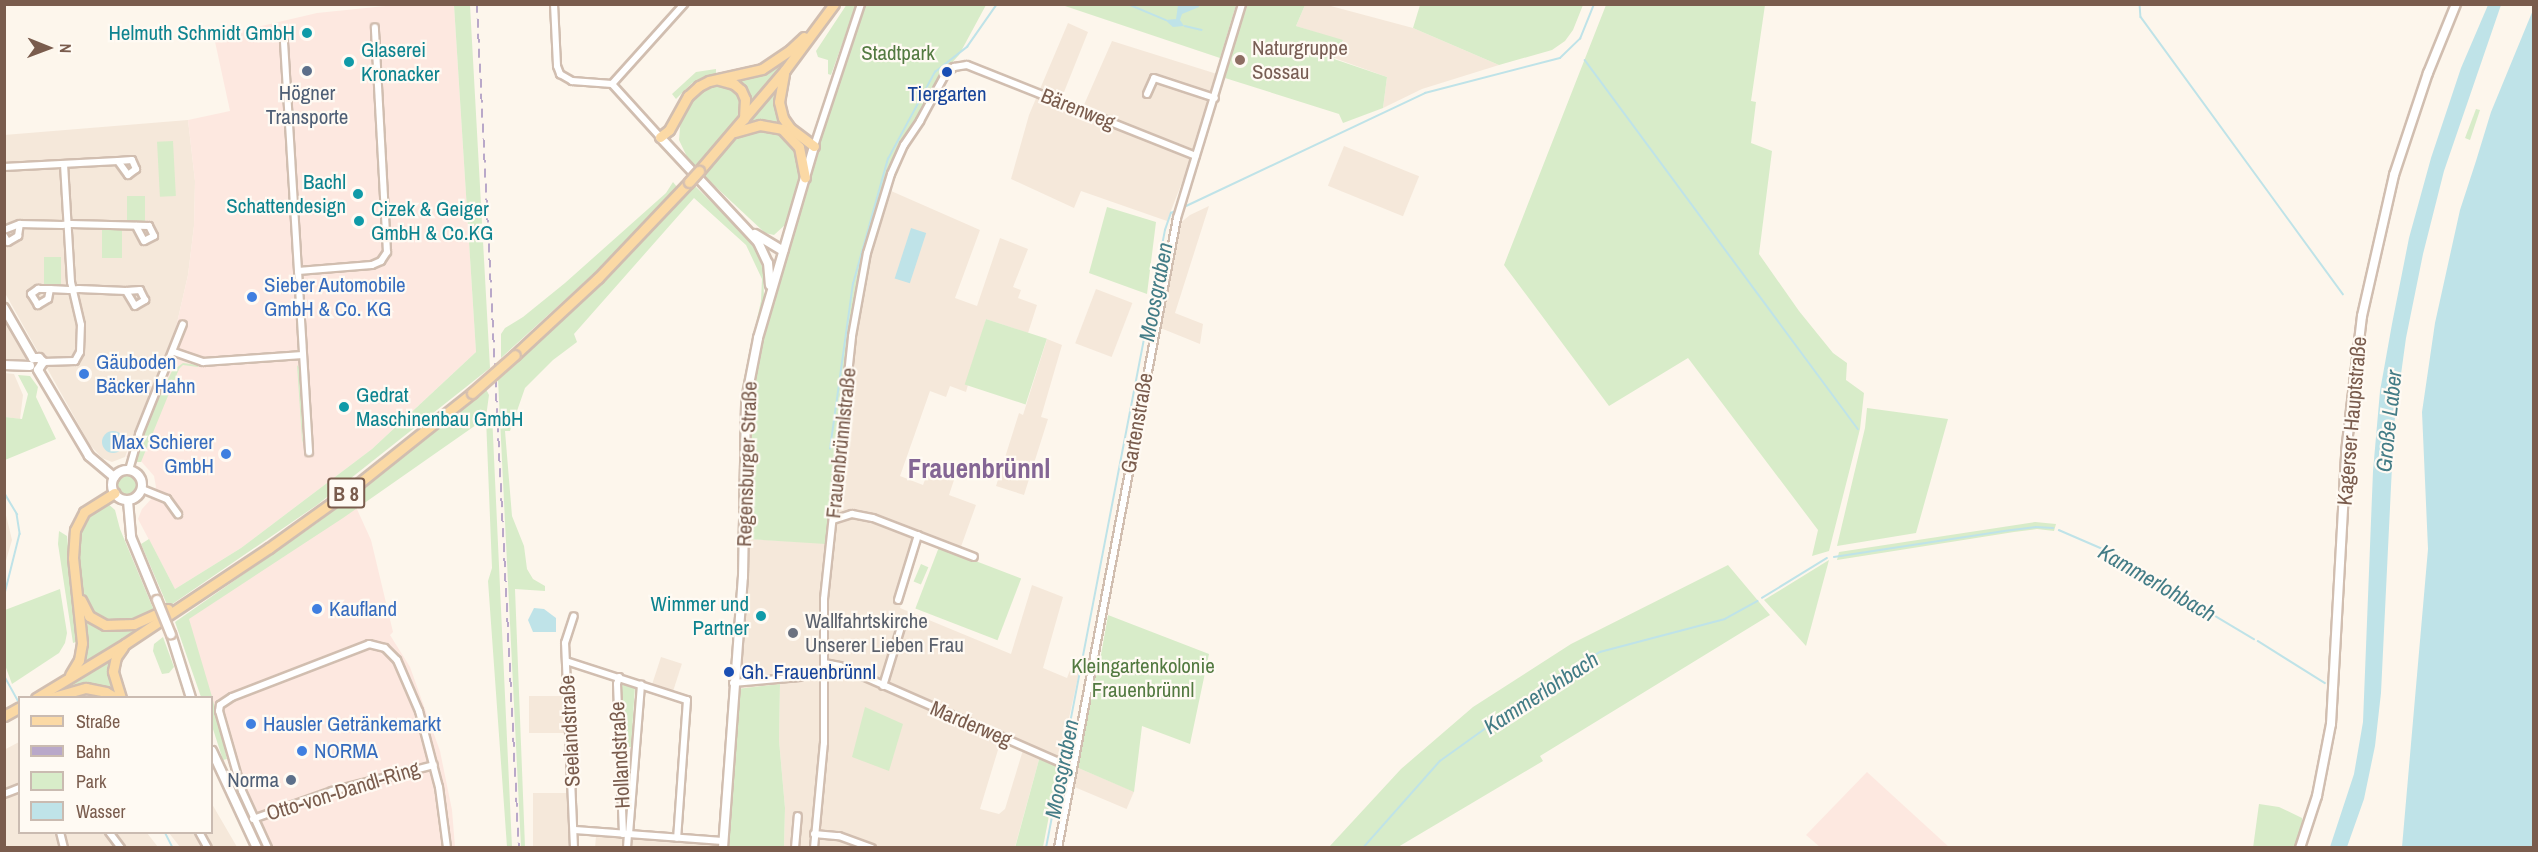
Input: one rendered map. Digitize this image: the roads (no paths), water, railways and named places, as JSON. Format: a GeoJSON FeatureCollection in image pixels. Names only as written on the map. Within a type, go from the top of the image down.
{"type":"FeatureCollection","features":[{"type":"Feature","properties":{"kind":"main road","name":"B 8"},"geometry":{"type":"LineString","coordinates":[[39,696],[125,644],[214,585],[358,484],[472,393],[598,278],[689,182],[733,133],[834,4]]}},
{"type":"Feature","properties":{"kind":"main road"},"geometry":{"type":"LineString","coordinates":[[660,137],[669,130],[688,96],[699,86],[714,80],[753,72],[770,64],[790,50],[825,16]]}},
{"type":"Feature","properties":{"kind":"main road"},"geometry":{"type":"LineString","coordinates":[[784,70],[779,94],[783,118],[789,128],[814,146]]}},
{"type":"Feature","properties":{"kind":"main road"},"geometry":{"type":"LineString","coordinates":[[714,80],[729,81],[741,90],[745,99],[744,119]]}},
{"type":"Feature","properties":{"kind":"main road"},"geometry":{"type":"LineString","coordinates":[[733,133],[760,125],[776,126],[792,137],[799,147],[805,177]]}},
{"type":"Feature","properties":{"kind":"main road"},"geometry":{"type":"LineString","coordinates":[[799,147],[814,146]]}},
{"type":"Feature","properties":{"kind":"main road"},"geometry":{"type":"LineString","coordinates":[[67,680],[76,668],[81,652],[73,558],[78,522],[92,505],[114,493]]}},
{"type":"Feature","properties":{"kind":"main road"},"geometry":{"type":"LineString","coordinates":[[77,589],[88,616],[105,625],[119,626],[148,619],[214,585]]}},
{"type":"Feature","properties":{"kind":"main road"},"geometry":{"type":"LineString","coordinates":[[120,696],[113,671],[116,657],[125,644]]}},
{"type":"Feature","properties":{"kind":"main road"},"geometry":{"type":"LineString","coordinates":[[57,696],[86,688],[106,692],[113,696]]}},
{"type":"Feature","properties":{"kind":"street"},"geometry":{"type":"LineString","coordinates":[[554,4],[557,66],[560,74],[572,81],[612,84],[689,171],[749,231],[764,252],[770,273],[770,295]]}},
{"type":"Feature","properties":{"kind":"street"},"geometry":{"type":"LineString","coordinates":[[612,84],[684,4]]}},
{"type":"Feature","properties":{"kind":"street"},"geometry":{"type":"LineString","coordinates":[[814,146],[861,4]]}},
{"type":"Feature","properties":{"kind":"street","name":"Gartenstraße"},"geometry":{"type":"LineString","coordinates":[[1058,848],[1156,316],[1179,212],[1242,4]]}},
{"type":"Feature","properties":{"kind":"street","name":"Kagerser Hauptstraße"},"geometry":{"type":"LineString","coordinates":[[2300,848],[2320,785],[2331,723],[2346,452],[2362,316],[2394,175],[2420,94],[2456,4]]}},
{"type":"Feature","properties":{"kind":"street"},"geometry":{"type":"LineString","coordinates":[[298,271],[372,265],[381,261],[387,252],[375,27]]}},
{"type":"Feature","properties":{"kind":"street"},"geometry":{"type":"LineString","coordinates":[[284,42],[309,452]]}},
{"type":"Feature","properties":{"kind":"street","name":"Bärenweg"},"geometry":{"type":"LineString","coordinates":[[960,66],[974,66],[1196,156]]}},
{"type":"Feature","properties":{"kind":"street","name":"Frauenbrünnlstraße"},"geometry":{"type":"LineString","coordinates":[[814,848],[824,743],[823,608],[852,336],[867,253],[891,174],[904,145],[924,114],[942,78],[949,69],[960,66]]}},
{"type":"Feature","properties":{"kind":"street"},"geometry":{"type":"LineString","coordinates":[[1147,94],[1154,78],[1215,98]]}},
{"type":"Feature","properties":{"kind":"street","name":"Regensburger Straße"},"geometry":{"type":"LineString","coordinates":[[723,844],[733,683],[743,577],[746,400],[754,351],[814,146]]}},
{"type":"Feature","properties":{"kind":"street"},"geometry":{"type":"LineString","coordinates":[[4,167],[118,161]]}},
{"type":"Feature","properties":{"kind":"street"},"geometry":{"type":"LineString","coordinates":[[4,365],[75,361],[78,357],[81,325],[74,289],[67,225],[64,164]]}},
{"type":"Feature","properties":{"kind":"street"},"geometry":{"type":"LineString","coordinates":[[4,236],[8,242],[18,236],[20,224]]}},
{"type":"Feature","properties":{"kind":"street"},"geometry":{"type":"LineString","coordinates":[[4,230],[20,224],[136,226]]}},
{"type":"Feature","properties":{"kind":"street"},"geometry":{"type":"LineString","coordinates":[[749,231],[783,251]]}},
{"type":"Feature","properties":{"kind":"street"},"geometry":{"type":"LineString","coordinates":[[764,252],[775,254],[783,251]]}},
{"type":"Feature","properties":{"kind":"street"},"geometry":{"type":"LineString","coordinates":[[50,289],[126,291]]}},
{"type":"Feature","properties":{"kind":"street"},"geometry":{"type":"LineString","coordinates":[[4,308],[89,456],[114,477]]}},
{"type":"Feature","properties":{"kind":"street"},"geometry":{"type":"LineString","coordinates":[[129,470],[139,434],[174,352],[183,324]]}},
{"type":"Feature","properties":{"kind":"street"},"geometry":{"type":"LineString","coordinates":[[174,352],[203,362],[303,355]]}},
{"type":"Feature","properties":{"kind":"street"},"geometry":{"type":"LineString","coordinates":[[129,470],[140,476],[142,489],[135,498],[128,501],[114,493],[112,485],[114,477],[121,471],[129,470]]}},
{"type":"Feature","properties":{"kind":"street"},"geometry":{"type":"LineString","coordinates":[[142,489],[167,499],[178,514]]}},
{"type":"Feature","properties":{"kind":"street"},"geometry":{"type":"LineString","coordinates":[[128,501],[131,537],[171,634],[190,696]]}},
{"type":"Feature","properties":{"kind":"street"},"geometry":{"type":"LineString","coordinates":[[833,520],[857,514],[974,557]]}},
{"type":"Feature","properties":{"kind":"street"},"geometry":{"type":"LineString","coordinates":[[898,600],[918,535]]}},
{"type":"Feature","properties":{"kind":"street","name":"Seelandstraße"},"geometry":{"type":"LineString","coordinates":[[574,616],[565,643],[574,848]]}},
{"type":"Feature","properties":{"kind":"street"},"geometry":{"type":"LineString","coordinates":[[883,686],[901,627]]}},
{"type":"Feature","properties":{"kind":"street","name":"Otto-von-Dandl-Ring"},"geometry":{"type":"LineString","coordinates":[[268,848],[253,819],[232,761],[220,705],[232,697],[361,646],[378,645],[391,652],[398,660],[419,711],[434,765],[447,848]]}},
{"type":"Feature","properties":{"kind":"street"},"geometry":{"type":"LineString","coordinates":[[566,661],[687,700],[677,838]]}},
{"type":"Feature","properties":{"kind":"street","name":"Marderweg"},"geometry":{"type":"LineString","coordinates":[[824,663],[840,666],[1059,762]]}},
{"type":"Feature","properties":{"kind":"street","name":"Hollandstraße"},"geometry":{"type":"LineString","coordinates":[[618,677],[627,848]]}},
{"type":"Feature","properties":{"kind":"street"},"geometry":{"type":"LineString","coordinates":[[733,683],[800,677]]}},
{"type":"Feature","properties":{"kind":"street","name":"Hollandstraße"},"geometry":{"type":"LineString","coordinates":[[627,834],[641,684]]}},
{"type":"Feature","properties":{"kind":"street"},"geometry":{"type":"LineString","coordinates":[[213,753],[257,848]]}},
{"type":"Feature","properties":{"kind":"street","name":"Otto-von-Dandl-Ring"},"geometry":{"type":"LineString","coordinates":[[253,819],[344,788],[434,765]]}},
{"type":"Feature","properties":{"kind":"street"},"geometry":{"type":"LineString","coordinates":[[795,848],[798,816]]}},
{"type":"Feature","properties":{"kind":"street","name":"Hollandstraße"},"geometry":{"type":"LineString","coordinates":[[574,830],[627,834]]}},
{"type":"Feature","properties":{"kind":"street"},"geometry":{"type":"LineString","coordinates":[[110,834],[121,848]]}},
{"type":"Feature","properties":{"kind":"street"},"geometry":{"type":"LineString","coordinates":[[200,834],[208,848]]}},
{"type":"Feature","properties":{"kind":"street"},"geometry":{"type":"LineString","coordinates":[[627,834],[723,844]]}},
{"type":"Feature","properties":{"kind":"street"},"geometry":{"type":"LineString","coordinates":[[814,834],[839,836],[872,848]]}},
{"type":"Feature","properties":{"kind":"water"},"geometry":{"type":"Polygon","coordinates":[[[1178,5],[1199,5],[1199,7],[1182,14],[1180,20],[1184,26],[1173,27],[1165,20],[1176,19],[1178,5]]]}},
{"type":"Feature","properties":{"kind":"water","name":"Große Laber"},"geometry":{"type":"Polygon","coordinates":[[[2488,5],[2501,5],[2444,171],[2423,254],[2406,338],[2394,425],[2381,693],[2375,746],[2364,799],[2347,847],[2330,847],[2354,774],[2363,722],[2373,471],[2380,391],[2392,324],[2409,238],[2431,158],[2461,68],[2488,5]]]}},
{"type":"Feature","properties":{"kind":"water"},"geometry":{"type":"Polygon","coordinates":[[[2533,10],[2533,847],[2402,847],[2428,549],[2422,412],[2435,323],[2460,210],[2491,112],[2533,10]]]}},
{"type":"Feature","properties":{"kind":"water"},"geometry":{"type":"Polygon","coordinates":[[[911,228],[926,233],[910,283],[895,278],[911,228]]]}},
{"type":"Feature","properties":{"kind":"water"},"geometry":{"type":"Polygon","coordinates":[[[113,431],[121,434],[124,442],[121,450],[113,453],[105,450],[102,442],[105,434],[113,431]]]}},
{"type":"Feature","properties":{"kind":"water"},"geometry":{"type":"Polygon","coordinates":[[[534,608],[544,609],[556,618],[556,632],[533,632],[528,620],[534,608]]]}},
{"type":"Feature","properties":{"kind":"waterway"},"geometry":{"type":"LineString","coordinates":[[830,449],[853,284],[888,159],[935,72],[967,47],[997,4]]}},
{"type":"Feature","properties":{"kind":"waterway"},"geometry":{"type":"LineString","coordinates":[[1128,4],[1166,20]]}},
{"type":"Feature","properties":{"kind":"waterway","name":"Moosgraben"},"geometry":{"type":"LineString","coordinates":[[1182,208],[1425,93],[1560,58],[1580,39],[1594,4]]}},
{"type":"Feature","properties":{"kind":"waterway"},"geometry":{"type":"LineString","coordinates":[[2140,4],[2141,17],[2343,294]]}},
{"type":"Feature","properties":{"kind":"waterway"},"geometry":{"type":"LineString","coordinates":[[1185,26],[1202,30]]}},
{"type":"Feature","properties":{"kind":"waterway"},"geometry":{"type":"LineString","coordinates":[[1585,60],[1858,429]]}},
{"type":"Feature","properties":{"kind":"waterway","name":"Moosgraben"},"geometry":{"type":"LineString","coordinates":[[1046,848],[1165,230],[1171,213],[1178,210]]}},
{"type":"Feature","properties":{"kind":"waterway"},"geometry":{"type":"LineString","coordinates":[[4,492],[17,514],[20,534],[4,598]]}},
{"type":"Feature","properties":{"kind":"waterway","name":"Kammerlohbach"},"geometry":{"type":"LineString","coordinates":[[1834,557],[2004,531],[2036,527],[2053,528]]}},
{"type":"Feature","properties":{"kind":"waterway","name":"Kammerlohbach"},"geometry":{"type":"LineString","coordinates":[[2059,530],[2103,549],[2254,639]]}},
{"type":"Feature","properties":{"kind":"waterway","name":"Kammerlohbach"},"geometry":{"type":"LineString","coordinates":[[1762,598],[1827,558]]}},
{"type":"Feature","properties":{"kind":"waterway","name":"Kammerlohbach"},"geometry":{"type":"LineString","coordinates":[[1363,848],[1440,761],[1539,690],[1600,652],[1725,619],[1757,601]]}},
{"type":"Feature","properties":{"kind":"waterway","name":"Kammerlohbach"},"geometry":{"type":"LineString","coordinates":[[2258,641],[2325,683]]}},
{"type":"Feature","properties":{"kind":"waterway"},"geometry":{"type":"LineString","coordinates":[[4,675],[18,700]]}},
{"type":"Feature","properties":{"kind":"waterway"},"geometry":{"type":"LineString","coordinates":[[166,834],[173,848]]}},
{"type":"Feature","properties":{"kind":"railway"},"geometry":{"type":"LineString","coordinates":[[477,4],[519,848]]}},
{"type":"Feature","properties":{"kind":"place","name":"Helmuth Schmidt GmbH"},"geometry":{"type":"Point","coordinates":[307,33]}},
{"type":"Feature","properties":{"kind":"place","name":"Naturgruppe Sossau"},"geometry":{"type":"Point","coordinates":[1240,60]}},
{"type":"Feature","properties":{"kind":"place","name":"Glaserei Kronacker"},"geometry":{"type":"Point","coordinates":[349,62]}},
{"type":"Feature","properties":{"kind":"place","name":"Högner Transporte"},"geometry":{"type":"Point","coordinates":[307,71]}},
{"type":"Feature","properties":{"kind":"place","name":"Tiergarten"},"geometry":{"type":"Point","coordinates":[947,72]}},
{"type":"Feature","properties":{"kind":"place","name":"Bachl Schattendesign"},"geometry":{"type":"Point","coordinates":[358,194]}},
{"type":"Feature","properties":{"kind":"place","name":"Cizek & Geiger GmbH & Co.KG"},"geometry":{"type":"Point","coordinates":[359,221]}},
{"type":"Feature","properties":{"kind":"place","name":"Sieber Automobile GmbH & Co. KG"},"geometry":{"type":"Point","coordinates":[252,297]}},
{"type":"Feature","properties":{"kind":"place","name":"Gäuboden Bäcker Hahn"},"geometry":{"type":"Point","coordinates":[84,374]}},
{"type":"Feature","properties":{"kind":"place","name":"Gedrat Maschinenbau GmbH"},"geometry":{"type":"Point","coordinates":[344,407]}},
{"type":"Feature","properties":{"kind":"place","name":"Max Schierer GmbH"},"geometry":{"type":"Point","coordinates":[226,454]}},
{"type":"Feature","properties":{"kind":"place","name":"Kaufland"},"geometry":{"type":"Point","coordinates":[317,609]}},
{"type":"Feature","properties":{"kind":"place","name":"Wimmer und Partner"},"geometry":{"type":"Point","coordinates":[761,616]}},
{"type":"Feature","properties":{"kind":"place","name":"Wallfahrtskirche Unserer Lieben Frau"},"geometry":{"type":"Point","coordinates":[793,633]}},
{"type":"Feature","properties":{"kind":"place","name":"Gh. Frauenbrünnl"},"geometry":{"type":"Point","coordinates":[729,672]}},
{"type":"Feature","properties":{"kind":"place","name":"Hausler Getränkemarkt"},"geometry":{"type":"Point","coordinates":[251,724]}},
{"type":"Feature","properties":{"kind":"place","name":"NORMA"},"geometry":{"type":"Point","coordinates":[302,751]}},
{"type":"Feature","properties":{"kind":"place","name":"Norma"},"geometry":{"type":"Point","coordinates":[291,780]}},
{"type":"Feature","properties":{"kind":"district","name":"Frauenbrünnl"},"geometry":{"type":"Point","coordinates":[979,469]}},
{"type":"Feature","properties":{"kind":"park label","name":"Stadtpark"},"geometry":{"type":"Point","coordinates":[898,53]}},
{"type":"Feature","properties":{"kind":"park label","name":"Kleingartenkolonie Frauenbrünnl"},"geometry":{"type":"Point","coordinates":[1143,678]}}]}
